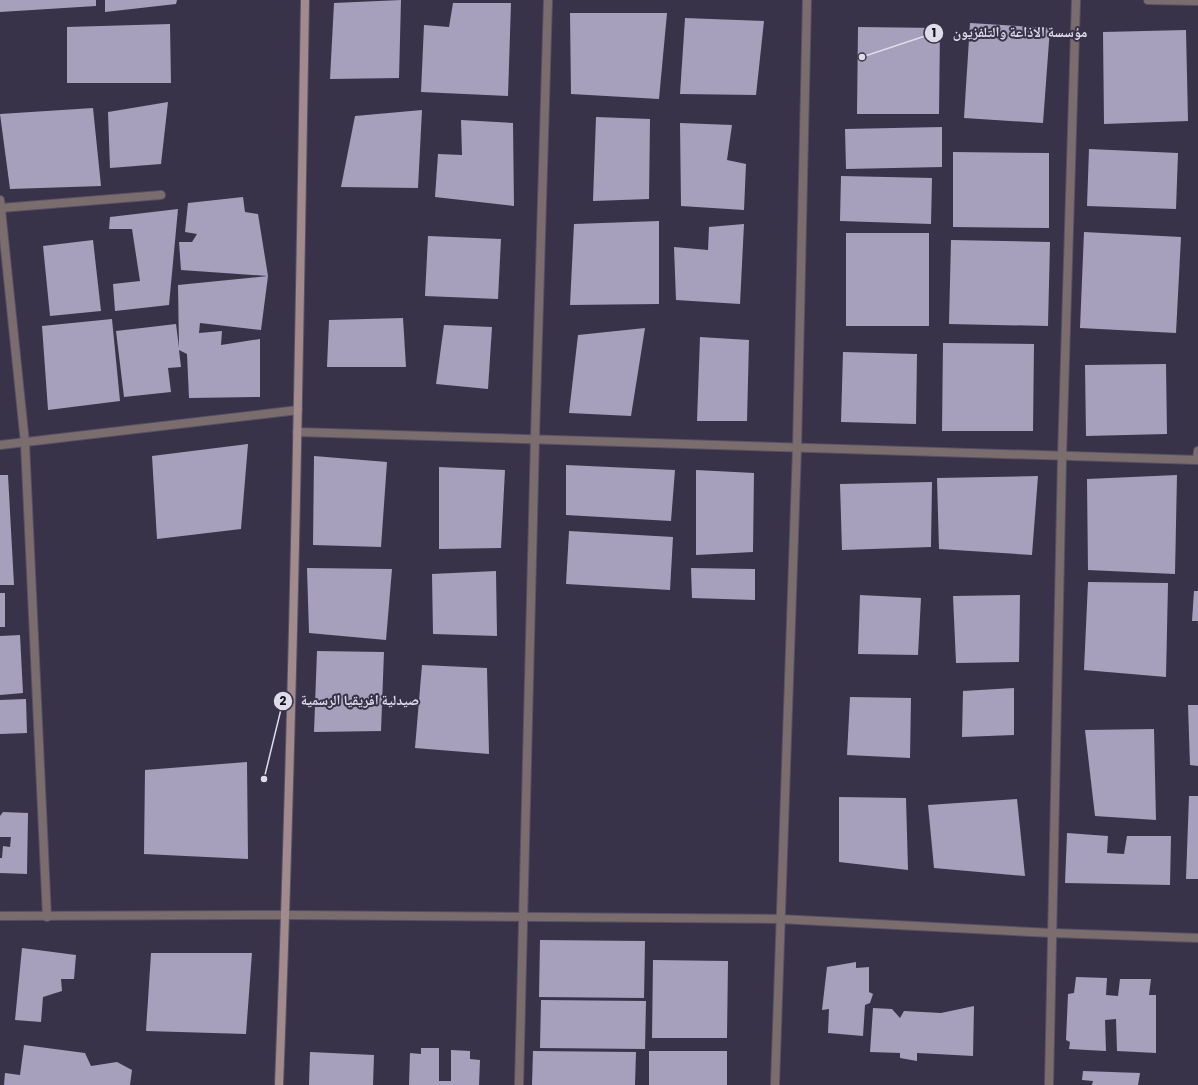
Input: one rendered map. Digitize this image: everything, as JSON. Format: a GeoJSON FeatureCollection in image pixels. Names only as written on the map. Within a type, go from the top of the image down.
{"type":"FeatureCollection","features":[{"type":"Feature","properties":{"kind":"main road"},"geometry":{"type":"LineString","coordinates":[[279,1085],[286,915],[298,410],[305,0]]}},
{"type":"Feature","properties":{"kind":"street"},"geometry":{"type":"LineString","coordinates":[[519,1085],[535,437],[548,0]]}},
{"type":"Feature","properties":{"kind":"street"},"geometry":{"type":"LineString","coordinates":[[775,1085],[797,448],[807,0]]}},
{"type":"Feature","properties":{"kind":"street"},"geometry":{"type":"LineString","coordinates":[[1049,1085],[1062,457],[1076,0]]}},
{"type":"Feature","properties":{"kind":"street"},"geometry":{"type":"LineString","coordinates":[[1148,0],[1198,1]]}},
{"type":"Feature","properties":{"kind":"street"},"geometry":{"type":"LineString","coordinates":[[47,917],[24,443],[0,204],[161,195]]}},
{"type":"Feature","properties":{"kind":"street"},"geometry":{"type":"LineString","coordinates":[[0,445],[298,410]]}},
{"type":"Feature","properties":{"kind":"street"},"geometry":{"type":"LineString","coordinates":[[297,432],[535,437],[797,448],[1198,460],[1198,451]]}},
{"type":"Feature","properties":{"kind":"street"},"geometry":{"type":"LineString","coordinates":[[0,916],[286,915],[780,919],[1052,933],[1198,938]]}},
{"type":"Feature","properties":{"kind":"building"},"geometry":{"type":"Polygon","coordinates":[[[0,0],[96,0],[96,6],[0,12],[0,0]]]}},
{"type":"Feature","properties":{"kind":"building"},"geometry":{"type":"Polygon","coordinates":[[[105,0],[177,0],[176,4],[105,12],[105,0]]]}},
{"type":"Feature","properties":{"kind":"building"},"geometry":{"type":"Polygon","coordinates":[[[401,0],[399,78],[330,79],[334,3],[401,0]]]}},
{"type":"Feature","properties":{"kind":"building"},"geometry":{"type":"Polygon","coordinates":[[[453,3],[511,3],[508,96],[421,92],[424,25],[449,27],[453,3]]]}},
{"type":"Feature","properties":{"kind":"building"},"geometry":{"type":"Polygon","coordinates":[[[570,13],[667,13],[659,99],[571,94],[570,13]]]}},
{"type":"Feature","properties":{"kind":"building"},"geometry":{"type":"Polygon","coordinates":[[[685,18],[764,21],[756,95],[680,94],[685,18]]]}},
{"type":"Feature","properties":{"kind":"building"},"geometry":{"type":"Polygon","coordinates":[[[970,23],[1050,28],[1043,123],[964,118],[970,23]]]}},
{"type":"Feature","properties":{"kind":"building"},"geometry":{"type":"Polygon","coordinates":[[[170,24],[171,83],[67,83],[67,27],[170,24]]]}},
{"type":"Feature","properties":{"kind":"building"},"geometry":{"type":"Polygon","coordinates":[[[858,27],[940,28],[939,114],[857,114],[858,27]]]}},
{"type":"Feature","properties":{"kind":"building"},"geometry":{"type":"Polygon","coordinates":[[[1186,30],[1188,121],[1104,124],[1103,32],[1186,30]]]}},
{"type":"Feature","properties":{"kind":"building"},"geometry":{"type":"Polygon","coordinates":[[[168,102],[161,164],[110,168],[108,112],[168,102]]]}},
{"type":"Feature","properties":{"kind":"building"},"geometry":{"type":"Polygon","coordinates":[[[93,108],[101,186],[10,189],[0,114],[93,108]]]}},
{"type":"Feature","properties":{"kind":"building"},"geometry":{"type":"Polygon","coordinates":[[[422,110],[418,188],[341,187],[355,116],[422,110]]]}},
{"type":"Feature","properties":{"kind":"building"},"geometry":{"type":"Polygon","coordinates":[[[596,117],[650,119],[649,199],[593,201],[596,117]]]}},
{"type":"Feature","properties":{"kind":"building"},"geometry":{"type":"Polygon","coordinates":[[[461,120],[513,123],[514,206],[435,197],[438,154],[462,155],[461,120]]]}},
{"type":"Feature","properties":{"kind":"building"},"geometry":{"type":"Polygon","coordinates":[[[680,123],[732,125],[727,160],[746,164],[744,210],[681,206],[680,123]]]}},
{"type":"Feature","properties":{"kind":"building"},"geometry":{"type":"Polygon","coordinates":[[[942,127],[942,167],[846,169],[845,129],[942,127]]]}},
{"type":"Feature","properties":{"kind":"building"},"geometry":{"type":"Polygon","coordinates":[[[1089,149],[1178,153],[1176,209],[1087,206],[1089,149]]]}},
{"type":"Feature","properties":{"kind":"building"},"geometry":{"type":"Polygon","coordinates":[[[953,152],[1049,153],[1049,228],[953,227],[953,152]]]}},
{"type":"Feature","properties":{"kind":"building"},"geometry":{"type":"Polygon","coordinates":[[[841,176],[932,178],[931,224],[840,221],[841,176]]]}},
{"type":"Feature","properties":{"kind":"building"},"geometry":{"type":"Polygon","coordinates":[[[243,197],[245,212],[258,214],[268,276],[181,270],[179,242],[192,242],[197,234],[185,232],[188,203],[243,197]]]}},
{"type":"Feature","properties":{"kind":"building"},"geometry":{"type":"Polygon","coordinates":[[[178,209],[169,305],[115,311],[113,284],[140,281],[132,229],[109,229],[110,217],[178,209]]]}},
{"type":"Feature","properties":{"kind":"building"},"geometry":{"type":"Polygon","coordinates":[[[659,221],[659,304],[570,305],[574,224],[659,221]]]}},
{"type":"Feature","properties":{"kind":"building"},"geometry":{"type":"Polygon","coordinates":[[[744,224],[740,304],[676,300],[674,247],[708,250],[709,227],[744,224]]]}},
{"type":"Feature","properties":{"kind":"building"},"geometry":{"type":"Polygon","coordinates":[[[1084,232],[1181,237],[1176,333],[1080,328],[1084,232]]]}},
{"type":"Feature","properties":{"kind":"building"},"geometry":{"type":"Polygon","coordinates":[[[846,233],[929,233],[929,326],[846,326],[846,233]]]}},
{"type":"Feature","properties":{"kind":"building"},"geometry":{"type":"Polygon","coordinates":[[[428,236],[501,239],[498,299],[425,296],[428,236]]]}},
{"type":"Feature","properties":{"kind":"building"},"geometry":{"type":"Polygon","coordinates":[[[93,240],[101,311],[50,316],[43,246],[93,240]]]}},
{"type":"Feature","properties":{"kind":"building"},"geometry":{"type":"Polygon","coordinates":[[[951,240],[1050,242],[1048,326],[949,324],[951,240]]]}},
{"type":"Feature","properties":{"kind":"building"},"geometry":{"type":"Polygon","coordinates":[[[268,276],[261,330],[200,323],[199,333],[222,331],[221,345],[260,339],[260,397],[189,398],[187,354],[179,350],[181,367],[168,368],[171,392],[124,397],[116,331],[176,324],[179,348],[178,285],[268,276]]]}},
{"type":"Feature","properties":{"kind":"building"},"geometry":{"type":"Polygon","coordinates":[[[403,318],[406,367],[327,367],[329,320],[403,318]]]}},
{"type":"Feature","properties":{"kind":"building"},"geometry":{"type":"Polygon","coordinates":[[[112,319],[120,401],[48,410],[42,326],[112,319]]]}},
{"type":"Feature","properties":{"kind":"building"},"geometry":{"type":"Polygon","coordinates":[[[444,325],[492,327],[488,389],[436,384],[444,325]]]}},
{"type":"Feature","properties":{"kind":"building"},"geometry":{"type":"Polygon","coordinates":[[[645,328],[631,416],[569,413],[578,335],[645,328]]]}},
{"type":"Feature","properties":{"kind":"building"},"geometry":{"type":"Polygon","coordinates":[[[700,337],[749,340],[747,421],[697,421],[700,337]]]}},
{"type":"Feature","properties":{"kind":"building"},"geometry":{"type":"Polygon","coordinates":[[[943,343],[1034,344],[1033,431],[942,431],[943,343]]]}},
{"type":"Feature","properties":{"kind":"building"},"geometry":{"type":"Polygon","coordinates":[[[843,352],[917,354],[916,424],[841,422],[843,352]]]}},
{"type":"Feature","properties":{"kind":"building"},"geometry":{"type":"Polygon","coordinates":[[[1166,364],[1167,434],[1086,436],[1085,365],[1166,364]]]}},
{"type":"Feature","properties":{"kind":"building"},"geometry":{"type":"Polygon","coordinates":[[[248,444],[241,529],[157,539],[152,456],[248,444]]]}},
{"type":"Feature","properties":{"kind":"building"},"geometry":{"type":"Polygon","coordinates":[[[314,456],[387,462],[381,547],[313,545],[314,456]]]}},
{"type":"Feature","properties":{"kind":"building"},"geometry":{"type":"Polygon","coordinates":[[[566,465],[675,470],[671,521],[566,515],[566,465]]]}},
{"type":"Feature","properties":{"kind":"building"},"geometry":{"type":"Polygon","coordinates":[[[439,467],[505,470],[501,548],[439,549],[439,467]]]}},
{"type":"Feature","properties":{"kind":"building"},"geometry":{"type":"Polygon","coordinates":[[[696,470],[754,473],[753,552],[696,555],[696,470]]]}},
{"type":"Feature","properties":{"kind":"building"},"geometry":{"type":"Polygon","coordinates":[[[0,475],[8,475],[14,585],[0,585],[0,475]]]}},
{"type":"Feature","properties":{"kind":"building"},"geometry":{"type":"Polygon","coordinates":[[[1177,475],[1175,574],[1088,570],[1087,479],[1177,475]]]}},
{"type":"Feature","properties":{"kind":"building"},"geometry":{"type":"Polygon","coordinates":[[[1038,476],[1032,555],[939,549],[937,478],[1038,476]]]}},
{"type":"Feature","properties":{"kind":"building"},"geometry":{"type":"Polygon","coordinates":[[[932,482],[931,547],[842,550],[840,484],[932,482]]]}},
{"type":"Feature","properties":{"kind":"building"},"geometry":{"type":"Polygon","coordinates":[[[569,531],[673,537],[670,590],[566,584],[569,531]]]}},
{"type":"Feature","properties":{"kind":"building"},"geometry":{"type":"Polygon","coordinates":[[[307,568],[392,569],[386,640],[309,633],[307,568]]]}},
{"type":"Feature","properties":{"kind":"building"},"geometry":{"type":"Polygon","coordinates":[[[691,568],[755,569],[755,600],[692,598],[691,568]]]}},
{"type":"Feature","properties":{"kind":"building"},"geometry":{"type":"Polygon","coordinates":[[[496,571],[497,636],[433,634],[432,574],[496,571]]]}},
{"type":"Feature","properties":{"kind":"building"},"geometry":{"type":"Polygon","coordinates":[[[1088,582],[1168,583],[1166,677],[1084,670],[1088,582]]]}},
{"type":"Feature","properties":{"kind":"building"},"geometry":{"type":"Polygon","coordinates":[[[1194,591],[1198,591],[1198,621],[1192,621],[1194,591]]]}},
{"type":"Feature","properties":{"kind":"building"},"geometry":{"type":"Polygon","coordinates":[[[0,593],[5,593],[5,627],[0,627],[0,593]]]}},
{"type":"Feature","properties":{"kind":"building"},"geometry":{"type":"Polygon","coordinates":[[[860,595],[921,598],[918,655],[858,654],[860,595]]]}},
{"type":"Feature","properties":{"kind":"building"},"geometry":{"type":"Polygon","coordinates":[[[1020,595],[1019,662],[956,663],[953,596],[1020,595]]]}},
{"type":"Feature","properties":{"kind":"building"},"geometry":{"type":"Polygon","coordinates":[[[20,635],[23,693],[0,695],[0,636],[20,635]]]}},
{"type":"Feature","properties":{"kind":"building"},"geometry":{"type":"Polygon","coordinates":[[[317,651],[384,652],[381,731],[314,732],[317,651]]]}},
{"type":"Feature","properties":{"kind":"building"},"geometry":{"type":"Polygon","coordinates":[[[422,665],[487,668],[489,754],[415,748],[422,665]]]}},
{"type":"Feature","properties":{"kind":"building"},"geometry":{"type":"Polygon","coordinates":[[[1014,688],[1014,735],[962,737],[963,691],[1014,688]]]}},
{"type":"Feature","properties":{"kind":"building"},"geometry":{"type":"Polygon","coordinates":[[[850,697],[911,698],[910,758],[847,755],[850,697]]]}},
{"type":"Feature","properties":{"kind":"building"},"geometry":{"type":"Polygon","coordinates":[[[26,699],[27,733],[0,734],[0,700],[26,699]]]}},
{"type":"Feature","properties":{"kind":"building"},"geometry":{"type":"Polygon","coordinates":[[[1188,705],[1198,705],[1198,766],[1190,765],[1188,705]]]}},
{"type":"Feature","properties":{"kind":"building"},"geometry":{"type":"Polygon","coordinates":[[[1154,729],[1156,820],[1095,816],[1085,730],[1154,729]]]}},
{"type":"Feature","properties":{"kind":"building"},"geometry":{"type":"Polygon","coordinates":[[[247,762],[248,859],[144,854],[145,770],[247,762]]]}},
{"type":"Feature","properties":{"kind":"building"},"geometry":{"type":"Polygon","coordinates":[[[1189,796],[1198,796],[1198,879],[1186,879],[1189,796]]]}},
{"type":"Feature","properties":{"kind":"building"},"geometry":{"type":"Polygon","coordinates":[[[839,797],[906,798],[908,870],[839,862],[839,797]]]}},
{"type":"Feature","properties":{"kind":"building"},"geometry":{"type":"Polygon","coordinates":[[[1017,799],[1025,876],[934,868],[928,805],[1017,799]]]}},
{"type":"Feature","properties":{"kind":"building"},"geometry":{"type":"Polygon","coordinates":[[[3,812],[28,813],[27,874],[0,873],[0,858],[2,858],[3,846],[10,847],[11,837],[0,837],[0,816],[3,812]]]}},
{"type":"Feature","properties":{"kind":"building"},"geometry":{"type":"Polygon","coordinates":[[[1067,833],[1108,836],[1107,853],[1124,854],[1127,836],[1171,836],[1170,885],[1065,883],[1067,833]]]}},
{"type":"Feature","properties":{"kind":"building"},"geometry":{"type":"Polygon","coordinates":[[[540,940],[645,941],[644,998],[539,997],[540,940]]]}},
{"type":"Feature","properties":{"kind":"building"},"geometry":{"type":"Polygon","coordinates":[[[22,948],[76,955],[74,979],[61,979],[62,991],[43,997],[41,1022],[15,1020],[22,948]]]}},
{"type":"Feature","properties":{"kind":"building"},"geometry":{"type":"Polygon","coordinates":[[[151,953],[252,953],[246,1034],[146,1031],[151,953]]]}},
{"type":"Feature","properties":{"kind":"building"},"geometry":{"type":"Polygon","coordinates":[[[653,960],[728,961],[727,1038],[652,1038],[653,960]]]}},
{"type":"Feature","properties":{"kind":"building"},"geometry":{"type":"Polygon","coordinates":[[[856,962],[856,968],[869,967],[869,992],[873,994],[870,1003],[865,1005],[863,1036],[828,1033],[829,1009],[822,1010],[827,967],[856,962]]]}},
{"type":"Feature","properties":{"kind":"building"},"geometry":{"type":"Polygon","coordinates":[[[1076,977],[1107,978],[1106,995],[1118,996],[1120,979],[1151,979],[1149,995],[1156,995],[1156,1053],[1117,1051],[1116,1019],[1105,1020],[1106,1051],[1069,1049],[1070,1042],[1066,1040],[1068,994],[1074,993],[1076,977]]]}},
{"type":"Feature","properties":{"kind":"building"},"geometry":{"type":"Polygon","coordinates":[[[541,1000],[646,1001],[645,1049],[540,1048],[541,1000]]]}},
{"type":"Feature","properties":{"kind":"building"},"geometry":{"type":"Polygon","coordinates":[[[974,1006],[973,1056],[917,1053],[917,1061],[900,1058],[900,1053],[870,1052],[873,1008],[892,1009],[900,1018],[904,1011],[941,1013],[974,1006]]]}},
{"type":"Feature","properties":{"kind":"building"},"geometry":{"type":"Polygon","coordinates":[[[24,1045],[85,1053],[91,1066],[117,1062],[132,1070],[130,1085],[4,1085],[5,1073],[20,1075],[24,1045]]]}},
{"type":"Feature","properties":{"kind":"building"},"geometry":{"type":"Polygon","coordinates":[[[421,1048],[439,1048],[439,1081],[451,1081],[451,1050],[470,1051],[470,1059],[480,1060],[479,1085],[409,1085],[410,1053],[421,1054],[421,1048]]]}},
{"type":"Feature","properties":{"kind":"building"},"geometry":{"type":"Polygon","coordinates":[[[533,1051],[636,1052],[635,1085],[532,1085],[533,1051]]]}},
{"type":"Feature","properties":{"kind":"building"},"geometry":{"type":"Polygon","coordinates":[[[649,1051],[727,1051],[727,1085],[649,1085],[649,1051]]]}},
{"type":"Feature","properties":{"kind":"building"},"geometry":{"type":"Polygon","coordinates":[[[310,1052],[374,1055],[373,1085],[309,1085],[310,1052]]]}},
{"type":"Feature","properties":{"kind":"building"},"geometry":{"type":"Polygon","coordinates":[[[1083,1071],[1140,1073],[1138,1085],[1092,1085],[1093,1081],[1082,1080],[1083,1071]]]}},
{"type":"Feature","properties":{"kind":"place","name":"مؤسسة الاذاعة والتلفزيون"},"geometry":{"type":"Point","coordinates":[862,57]}},
{"type":"Feature","properties":{"kind":"place","name":"صيدلية افريقيا الرسمية"},"geometry":{"type":"Point","coordinates":[264,779]}}]}
